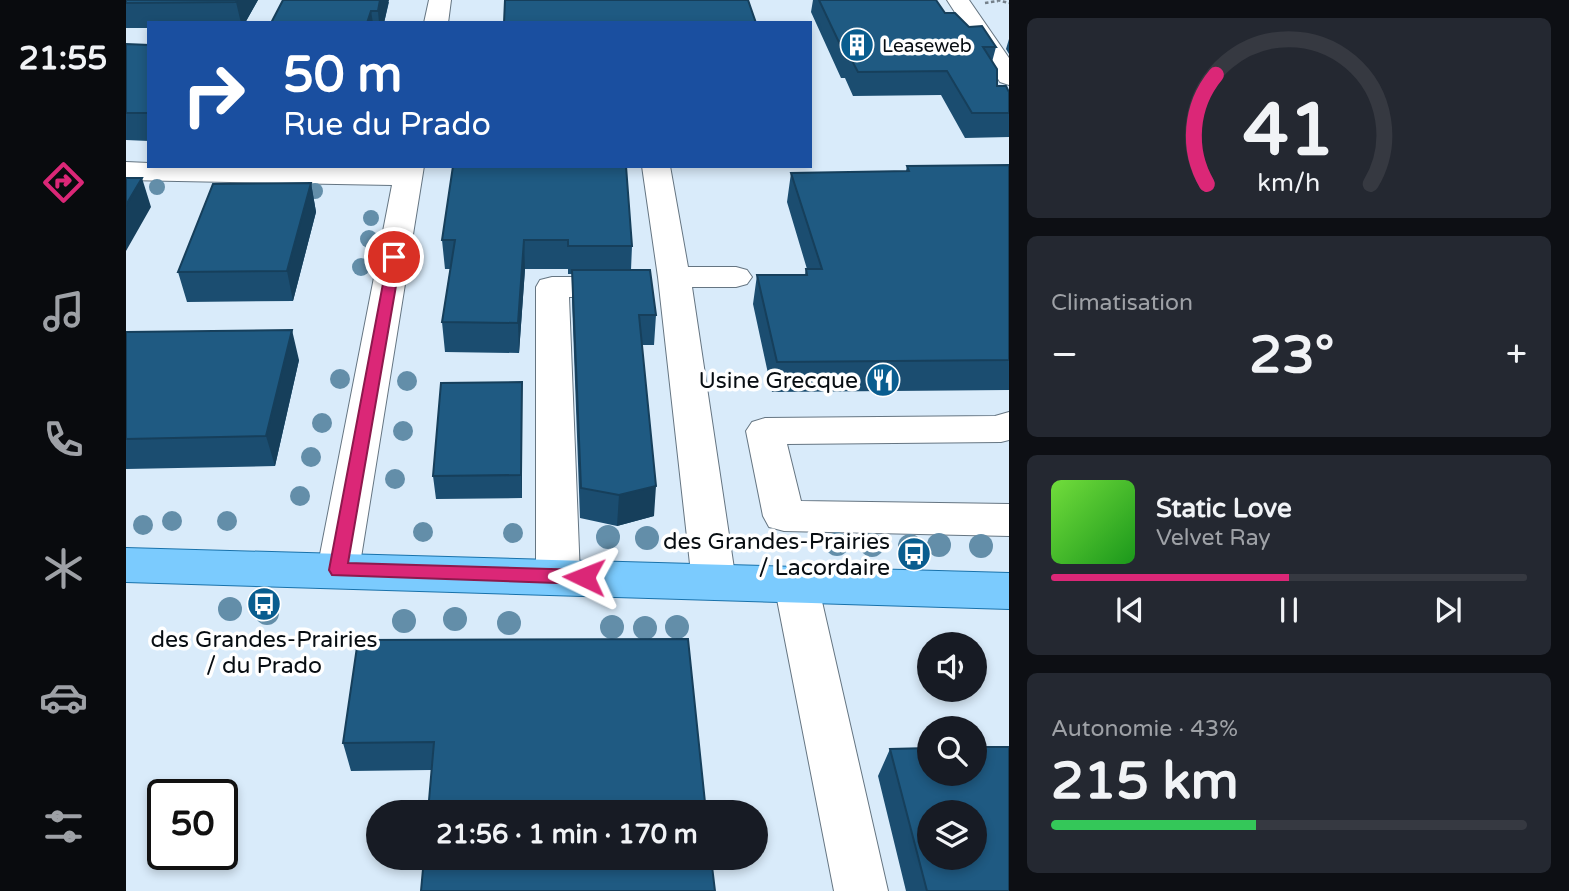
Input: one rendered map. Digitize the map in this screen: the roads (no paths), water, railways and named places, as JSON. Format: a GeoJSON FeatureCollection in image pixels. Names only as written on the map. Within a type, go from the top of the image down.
{"type":"FeatureCollection","features":[{"type":"Feature","properties":{"kind":"main road"},"geometry":{"type":"LineString","coordinates":[[126,565],[1009,591]]}},
{"type":"Feature","properties":{"kind":"street"},"geometry":{"type":"LineString","coordinates":[[436,21],[440,0]]}},
{"type":"Feature","properties":{"kind":"street"},"geometry":{"type":"LineString","coordinates":[[958,0],[1009,77]]}},
{"type":"Feature","properties":{"kind":"street"},"geometry":{"type":"LineString","coordinates":[[656,168],[675,282],[713,582]]}},
{"type":"Feature","properties":{"kind":"street"},"geometry":{"type":"LineString","coordinates":[[126,172],[409,172],[338,570]]}},
{"type":"Feature","properties":{"kind":"street"},"geometry":{"type":"LineString","coordinates":[[558,576],[552,287],[736,277]]}},
{"type":"Feature","properties":{"kind":"street"},"geometry":{"type":"LineString","coordinates":[[1009,425],[1001,429],[765,431],[784,516],[1009,520]]}},
{"type":"Feature","properties":{"kind":"street"},"geometry":{"type":"LineString","coordinates":[[796,584],[861,891]]}},
{"type":"Feature","properties":{"kind":"place","name":"Leaseweb"},"geometry":{"type":"Point","coordinates":[857,45]}},
{"type":"Feature","properties":{"kind":"place","name":"Usine Grecque"},"geometry":{"type":"Point","coordinates":[883,380]}},
{"type":"Feature","properties":{"kind":"place","name":"des Grandes-Prairies / Lacordaire"},"geometry":{"type":"Point","coordinates":[914,554]}},
{"type":"Feature","properties":{"kind":"place","name":"des Grandes-Prairies / du Prado"},"geometry":{"type":"Point","coordinates":[264,604]}}]}
